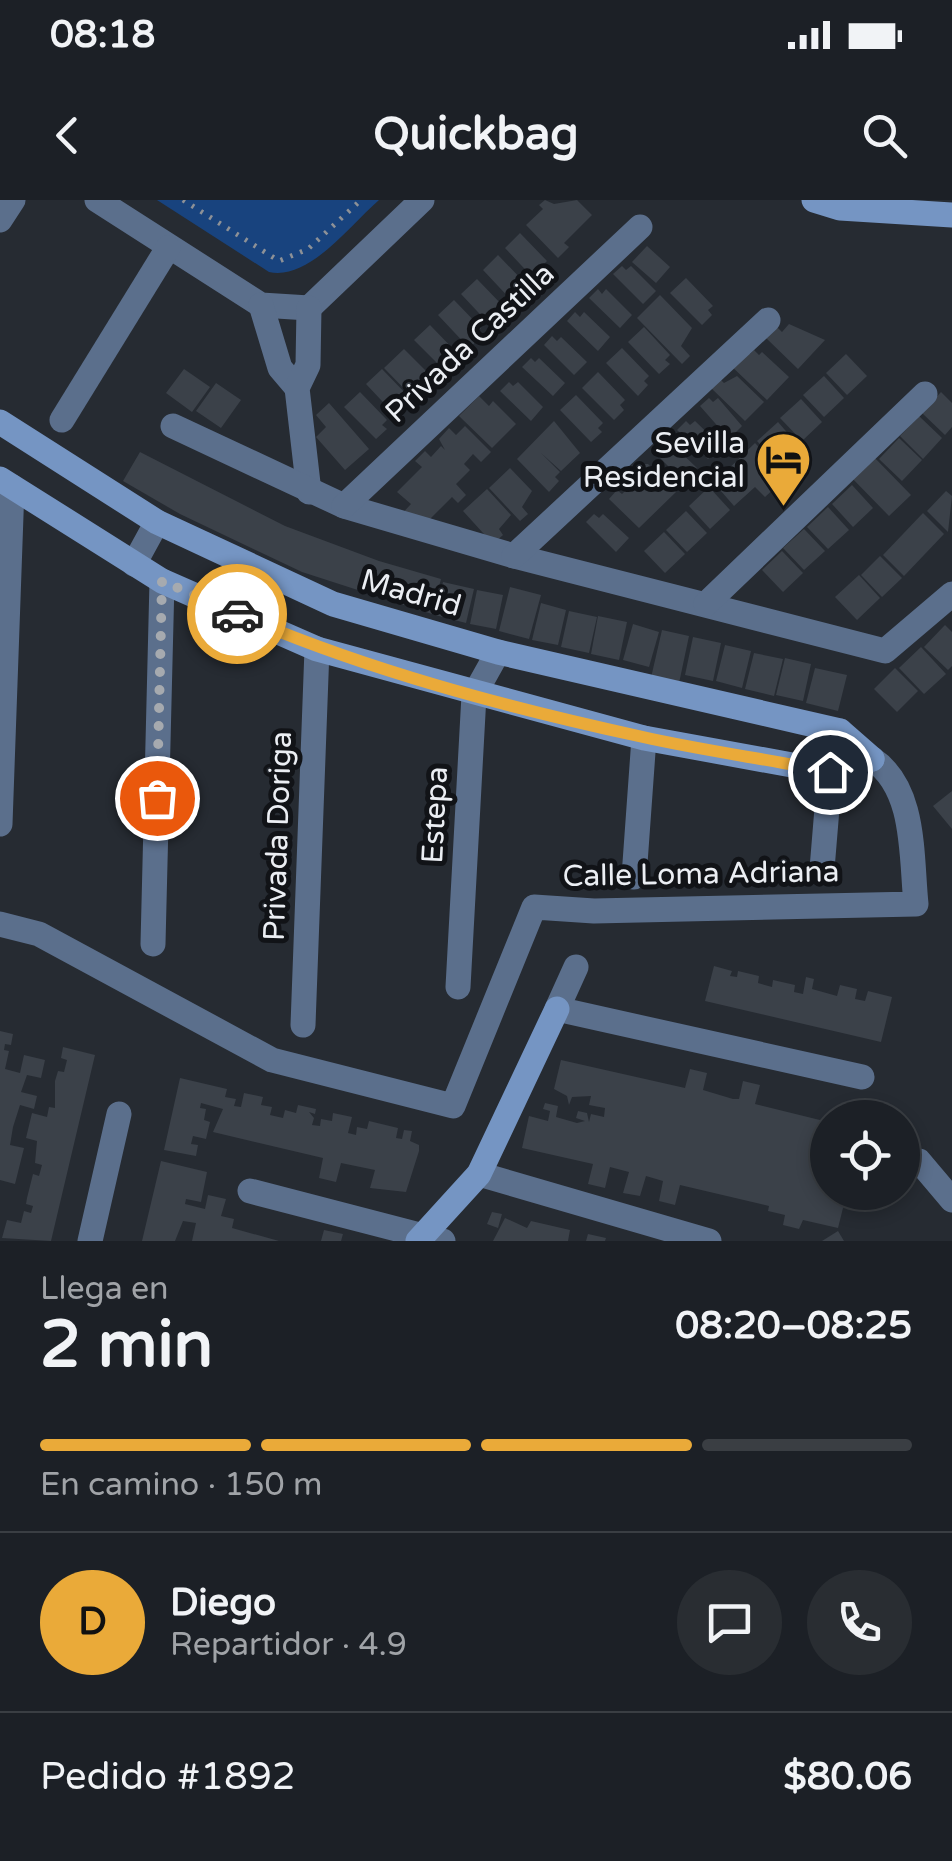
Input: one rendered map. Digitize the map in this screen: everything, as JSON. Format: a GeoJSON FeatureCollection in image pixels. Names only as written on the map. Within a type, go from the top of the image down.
{"type":"FeatureCollection","features":[{"type":"Feature","properties":{"kind":"street"},"geometry":{"type":"LineString","coordinates":[[0,220],[13,200]]}},
{"type":"Feature","properties":{"kind":"street"},"geometry":{"type":"LineString","coordinates":[[97,200],[261,305],[309,308]]}},
{"type":"Feature","properties":{"kind":"street"},"geometry":{"type":"LineString","coordinates":[[309,492],[297,388],[308,365],[309,308],[422,200]]}},
{"type":"Feature","properties":{"kind":"street"},"geometry":{"type":"LineString","coordinates":[[814,200],[952,215]]}},
{"type":"Feature","properties":{"kind":"street","name":"Privada Castilla"},"geometry":{"type":"LineString","coordinates":[[344,506],[640,227]]}},
{"type":"Feature","properties":{"kind":"street"},"geometry":{"type":"LineString","coordinates":[[62,420],[168,248]]}},
{"type":"Feature","properties":{"kind":"street"},"geometry":{"type":"LineString","coordinates":[[261,305],[280,368],[297,388]]}},
{"type":"Feature","properties":{"kind":"street"},"geometry":{"type":"LineString","coordinates":[[514,556],[768,320]]}},
{"type":"Feature","properties":{"kind":"street"},"geometry":{"type":"LineString","coordinates":[[706,604],[925,394]]}},
{"type":"Feature","properties":{"kind":"street","name":"Madrid"},"geometry":{"type":"LineString","coordinates":[[0,422],[157,522],[332,604],[498,652],[840,731]]}},
{"type":"Feature","properties":{"kind":"street"},"geometry":{"type":"LineString","coordinates":[[173,426],[344,506],[514,556],[886,651],[952,594]]}},
{"type":"Feature","properties":{"kind":"street"},"geometry":{"type":"LineString","coordinates":[[6,483],[162,581],[317,649],[474,695],[644,738],[830,772],[872,758]]}},
{"type":"Feature","properties":{"kind":"street"},"geometry":{"type":"LineString","coordinates":[[0,824],[6,483]]}},
{"type":"Feature","properties":{"kind":"street"},"geometry":{"type":"LineString","coordinates":[[134,564],[157,522]]}},
{"type":"Feature","properties":{"kind":"street"},"geometry":{"type":"LineString","coordinates":[[154,944],[162,581]]}},
{"type":"Feature","properties":{"kind":"street","name":"Privada Doriga"},"geometry":{"type":"LineString","coordinates":[[303,1024],[317,649]]}},
{"type":"Feature","properties":{"kind":"street","name":"Estepa"},"geometry":{"type":"LineString","coordinates":[[458,987],[474,695],[498,652]]}},
{"type":"Feature","properties":{"kind":"street"},"geometry":{"type":"LineString","coordinates":[[822,869],[830,772],[840,731],[872,758]]}},
{"type":"Feature","properties":{"kind":"street"},"geometry":{"type":"LineString","coordinates":[[634,877],[644,738]]}},
{"type":"Feature","properties":{"kind":"street","name":"Calle Loma Adriana"},"geometry":{"type":"LineString","coordinates":[[0,924],[39,934],[272,1060],[454,1106],[534,907],[594,911],[916,904],[900,787],[888,769],[872,758]]}},
{"type":"Feature","properties":{"kind":"street"},"geometry":{"type":"LineString","coordinates":[[250,1191],[432,1239],[479,1174],[576,967]]}},
{"type":"Feature","properties":{"kind":"street"},"geometry":{"type":"LineString","coordinates":[[557,1009],[862,1077]]}},
{"type":"Feature","properties":{"kind":"street"},"geometry":{"type":"LineString","coordinates":[[90,1241],[119,1114]]}},
{"type":"Feature","properties":{"kind":"street"},"geometry":{"type":"LineString","coordinates":[[920,1161],[952,1200]]}},
{"type":"Feature","properties":{"kind":"street"},"geometry":{"type":"LineString","coordinates":[[479,1174],[709,1241]]}},
{"type":"Feature","properties":{"kind":"path"},"geometry":{"type":"LineString","coordinates":[[183,200],[279,261],[308,249],[361,200]]}},
{"type":"Feature","properties":{"kind":"shaded area"},"geometry":{"type":"Polygon","coordinates":[[[157,200],[379,200],[314,260],[284,273],[269,272],[157,200]]]}},
{"type":"Feature","properties":{"kind":"building"},"geometry":{"type":"Polygon","coordinates":[[[545,200],[554,204],[577,200],[592,215],[564,243],[569,247],[558,258],[526,225],[543,209],[539,205],[545,200]]]}},
{"type":"Feature","properties":{"kind":"building"},"geometry":{"type":"Polygon","coordinates":[[[520,233],[547,261],[542,266],[546,271],[536,281],[505,248],[520,233]]]}},
{"type":"Feature","properties":{"kind":"building"},"geometry":{"type":"Polygon","coordinates":[[[647,246],[670,267],[656,283],[632,262],[647,246]]]}},
{"type":"Feature","properties":{"kind":"building"},"geometry":{"type":"Polygon","coordinates":[[[498,255],[525,283],[520,288],[525,293],[514,303],[483,270],[498,255]]]}},
{"type":"Feature","properties":{"kind":"building"},"geometry":{"type":"Polygon","coordinates":[[[622,266],[626,270],[631,266],[656,291],[643,304],[613,274],[622,266]]]}},
{"type":"Feature","properties":{"kind":"building"},"geometry":{"type":"Polygon","coordinates":[[[686,278],[713,306],[708,310],[712,315],[702,325],[670,293],[686,278]]]}},
{"type":"Feature","properties":{"kind":"building"},"geometry":{"type":"Polygon","coordinates":[[[477,279],[504,307],[499,312],[503,317],[492,327],[461,294],[477,279]]]}},
{"type":"Feature","properties":{"kind":"building"},"geometry":{"type":"Polygon","coordinates":[[[598,289],[602,294],[606,289],[632,315],[620,328],[589,298],[598,289]]]}},
{"type":"Feature","properties":{"kind":"building"},"geometry":{"type":"Polygon","coordinates":[[[660,295],[692,328],[681,346],[690,356],[682,364],[637,318],[660,295]]]}},
{"type":"Feature","properties":{"kind":"building"},"geometry":{"type":"Polygon","coordinates":[[[454,300],[481,328],[476,333],[480,338],[469,348],[438,315],[454,300]]]}},
{"type":"Feature","properties":{"kind":"building"},"geometry":{"type":"Polygon","coordinates":[[[575,312],[580,317],[584,312],[610,337],[598,351],[567,321],[575,312]]]}},
{"type":"Feature","properties":{"kind":"building"},"geometry":{"type":"Polygon","coordinates":[[[789,324],[825,340],[798,369],[766,338],[777,327],[782,332],[789,324]]]}},
{"type":"Feature","properties":{"kind":"building"},"geometry":{"type":"Polygon","coordinates":[[[430,325],[457,353],[452,358],[457,362],[446,372],[414,340],[430,325]]]}},
{"type":"Feature","properties":{"kind":"building"},"geometry":{"type":"Polygon","coordinates":[[[644,327],[670,355],[665,360],[670,364],[659,374],[628,342],[644,327]]]}},
{"type":"Feature","properties":{"kind":"building"},"geometry":{"type":"Polygon","coordinates":[[[552,336],[557,341],[561,337],[587,362],[574,375],[544,345],[552,336]]]}},
{"type":"Feature","properties":{"kind":"building"},"geometry":{"type":"Polygon","coordinates":[[[622,348],[649,376],[644,381],[648,385],[638,396],[606,363],[622,348]]]}},
{"type":"Feature","properties":{"kind":"building"},"geometry":{"type":"Polygon","coordinates":[[[742,348],[750,354],[754,350],[759,355],[762,352],[789,377],[767,400],[728,363],[742,348]]]}},
{"type":"Feature","properties":{"kind":"building"},"geometry":{"type":"Polygon","coordinates":[[[404,349],[432,377],[419,389],[428,399],[421,406],[384,368],[404,349]]]}},
{"type":"Feature","properties":{"kind":"building"},"geometry":{"type":"Polygon","coordinates":[[[846,354],[867,376],[847,395],[826,373],[846,354]]]}},
{"type":"Feature","properties":{"kind":"building"},"geometry":{"type":"Polygon","coordinates":[[[531,358],[535,362],[539,358],[565,383],[553,396],[522,367],[531,358]]]}},
{"type":"Feature","properties":{"kind":"building"},"geometry":{"type":"Polygon","coordinates":[[[184,369],[210,387],[192,412],[166,393],[184,369]]]}},
{"type":"Feature","properties":{"kind":"building"},"geometry":{"type":"Polygon","coordinates":[[[382,369],[409,397],[404,402],[408,406],[397,417],[366,384],[382,369]]]}},
{"type":"Feature","properties":{"kind":"building"},"geometry":{"type":"Polygon","coordinates":[[[598,372],[625,400],[620,405],[624,410],[614,420],[582,388],[598,372]]]}},
{"type":"Feature","properties":{"kind":"building"},"geometry":{"type":"Polygon","coordinates":[[[737,376],[764,402],[745,421],[709,386],[718,377],[724,383],[737,376]]]}},
{"type":"Feature","properties":{"kind":"building"},"geometry":{"type":"Polygon","coordinates":[[[824,376],[844,398],[824,417],[803,395],[824,376]]]}},
{"type":"Feature","properties":{"kind":"building"},"geometry":{"type":"Polygon","coordinates":[[[509,382],[513,386],[518,382],[543,407],[531,421],[500,391],[509,382]]]}},
{"type":"Feature","properties":{"kind":"building"},"geometry":{"type":"Polygon","coordinates":[[[216,383],[241,400],[221,428],[196,411],[216,383]]]}},
{"type":"Feature","properties":{"kind":"building"},"geometry":{"type":"Polygon","coordinates":[[[360,392],[387,420],[382,425],[387,429],[376,439],[344,407],[360,392]]]}},
{"type":"Feature","properties":{"kind":"building"},"geometry":{"type":"Polygon","coordinates":[[[941,392],[952,403],[952,427],[945,435],[922,413],[941,392]]]}},
{"type":"Feature","properties":{"kind":"building"},"geometry":{"type":"Polygon","coordinates":[[[576,395],[603,423],[598,428],[602,432],[591,442],[560,410],[576,395]]]}},
{"type":"Feature","properties":{"kind":"building"},"geometry":{"type":"Polygon","coordinates":[[[479,396],[489,406],[493,401],[516,424],[492,448],[459,416],[479,396]]]}},
{"type":"Feature","properties":{"kind":"building"},"geometry":{"type":"Polygon","coordinates":[[[709,398],[713,402],[718,398],[742,426],[729,439],[700,406],[709,398]]]}},
{"type":"Feature","properties":{"kind":"building"},"geometry":{"type":"Polygon","coordinates":[[[801,399],[822,422],[802,441],[780,418],[801,399]]]}},
{"type":"Feature","properties":{"kind":"building"},"geometry":{"type":"Polygon","coordinates":[[[329,403],[369,449],[345,470],[316,437],[326,427],[316,415],[329,403]]]}},
{"type":"Feature","properties":{"kind":"building"},"geometry":{"type":"Polygon","coordinates":[[[919,416],[942,438],[923,459],[900,436],[919,416]]]}},
{"type":"Feature","properties":{"kind":"building"},"geometry":{"type":"Polygon","coordinates":[[[554,421],[580,453],[561,471],[541,453],[560,472],[555,477],[559,481],[549,492],[517,459],[554,421]]]}},
{"type":"Feature","properties":{"kind":"building"},"geometry":{"type":"Polygon","coordinates":[[[686,421],[690,425],[695,421],[721,446],[708,459],[677,430],[686,421]]]}},
{"type":"Feature","properties":{"kind":"building"},"geometry":{"type":"Polygon","coordinates":[[[778,422],[798,445],[778,464],[757,441],[778,422]]]}},
{"type":"Feature","properties":{"kind":"building"},"geometry":{"type":"Polygon","coordinates":[[[465,426],[491,452],[481,462],[473,454],[464,464],[470,470],[456,484],[466,495],[458,503],[452,497],[423,526],[398,518],[411,504],[397,492],[422,467],[415,461],[425,451],[431,457],[441,446],[445,450],[439,439],[449,428],[456,435],[465,426]]]}},
{"type":"Feature","properties":{"kind":"building"},"geometry":{"type":"Polygon","coordinates":[[[899,438],[922,460],[902,481],[879,459],[899,438]]]}},
{"type":"Feature","properties":{"kind":"building"},"geometry":{"type":"Polygon","coordinates":[[[662,443],[667,448],[671,443],[697,468],[684,482],[654,452],[662,443]]]}},
{"type":"Feature","properties":{"kind":"building"},"geometry":{"type":"Polygon","coordinates":[[[755,443],[776,465],[767,473],[778,485],[765,497],[755,487],[734,506],[714,483],[755,443]]]}},
{"type":"Feature","properties":{"kind":"building"},"geometry":{"type":"Polygon","coordinates":[[[140,452],[285,526],[441,579],[432,614],[302,572],[180,514],[123,481],[140,452]]]}},
{"type":"Feature","properties":{"kind":"building"},"geometry":{"type":"Polygon","coordinates":[[[870,453],[911,495],[889,516],[848,474],[870,453]]]}},
{"type":"Feature","properties":{"kind":"building"},"geometry":{"type":"Polygon","coordinates":[[[642,464],[648,464],[676,492],[639,528],[609,499],[617,490],[622,494],[627,489],[617,479],[626,471],[631,476],[642,464]]]}},
{"type":"Feature","properties":{"kind":"building"},"geometry":{"type":"Polygon","coordinates":[[[510,468],[532,491],[522,507],[528,514],[520,521],[489,488],[510,468]]]}},
{"type":"Feature","properties":{"kind":"building"},"geometry":{"type":"Polygon","coordinates":[[[852,485],[873,508],[853,527],[832,504],[852,485]]]}},
{"type":"Feature","properties":{"kind":"building"},"geometry":{"type":"Polygon","coordinates":[[[709,487],[730,510],[710,529],[689,506],[709,487]]]}},
{"type":"Feature","properties":{"kind":"building"},"geometry":{"type":"Polygon","coordinates":[[[487,489],[511,515],[499,529],[503,535],[493,544],[463,511],[487,489]]]}},
{"type":"Feature","properties":{"kind":"building"},"geometry":{"type":"Polygon","coordinates":[[[946,491],[952,496],[948,532],[927,511],[946,491]]]}},
{"type":"Feature","properties":{"kind":"building"},"geometry":{"type":"Polygon","coordinates":[[[828,507],[849,530],[828,549],[807,527],[828,507]]]}},
{"type":"Feature","properties":{"kind":"building"},"geometry":{"type":"Polygon","coordinates":[[[686,511],[707,533],[687,552],[666,530],[686,511]]]}},
{"type":"Feature","properties":{"kind":"building"},"geometry":{"type":"Polygon","coordinates":[[[923,513],[944,534],[904,576],[883,555],[923,513]]]}},
{"type":"Feature","properties":{"kind":"building"},"geometry":{"type":"Polygon","coordinates":[[[594,514],[599,518],[603,514],[629,538],[616,552],[586,522],[594,514]]]}},
{"type":"Feature","properties":{"kind":"building"},"geometry":{"type":"Polygon","coordinates":[[[804,529],[825,551],[804,570],[783,548],[804,529]]]}},
{"type":"Feature","properties":{"kind":"building"},"geometry":{"type":"Polygon","coordinates":[[[664,532],[685,554],[665,573],[644,551],[664,532]]]}},
{"type":"Feature","properties":{"kind":"building"},"geometry":{"type":"Polygon","coordinates":[[[782,551],[803,573],[783,592],[762,570],[782,551]]]}},
{"type":"Feature","properties":{"kind":"building"},"geometry":{"type":"Polygon","coordinates":[[[880,556],[902,578],[882,597],[861,575],[880,556]]]}},
{"type":"Feature","properties":{"kind":"building"},"geometry":{"type":"Polygon","coordinates":[[[859,575],[880,598],[857,620],[835,597],[859,575]]]}},
{"type":"Feature","properties":{"kind":"building"},"geometry":{"type":"Polygon","coordinates":[[[443,582],[474,589],[466,623],[435,615],[443,582]]]}},
{"type":"Feature","properties":{"kind":"building"},"geometry":{"type":"Polygon","coordinates":[[[510,587],[541,595],[529,639],[499,631],[510,587]]]}},
{"type":"Feature","properties":{"kind":"building"},"geometry":{"type":"Polygon","coordinates":[[[477,590],[503,595],[496,629],[470,624],[477,590]]]}},
{"type":"Feature","properties":{"kind":"building"},"geometry":{"type":"Polygon","coordinates":[[[541,603],[566,610],[558,645],[532,640],[541,603]]]}},
{"type":"Feature","properties":{"kind":"building"},"geometry":{"type":"Polygon","coordinates":[[[569,611],[597,617],[589,653],[561,647],[569,611]]]}},
{"type":"Feature","properties":{"kind":"building"},"geometry":{"type":"Polygon","coordinates":[[[598,616],[627,622],[619,660],[591,654],[598,616]]]}},
{"type":"Feature","properties":{"kind":"building"},"geometry":{"type":"Polygon","coordinates":[[[633,624],[659,632],[649,667],[623,660],[633,624]]]}},
{"type":"Feature","properties":{"kind":"building"},"geometry":{"type":"Polygon","coordinates":[[[945,625],[952,632],[952,666],[948,670],[924,647],[945,625]]]}},
{"type":"Feature","properties":{"kind":"building"},"geometry":{"type":"Polygon","coordinates":[[[662,630],[689,636],[678,688],[650,682],[662,630]]]}},
{"type":"Feature","properties":{"kind":"building"},"geometry":{"type":"Polygon","coordinates":[[[693,637],[721,643],[713,681],[685,675],[693,637]]]}},
{"type":"Feature","properties":{"kind":"building"},"geometry":{"type":"Polygon","coordinates":[[[725,645],[751,651],[742,688],[716,681],[725,645]]]}},
{"type":"Feature","properties":{"kind":"building"},"geometry":{"type":"Polygon","coordinates":[[[921,647],[946,674],[924,694],[899,668],[921,647]]]}},
{"type":"Feature","properties":{"kind":"building"},"geometry":{"type":"Polygon","coordinates":[[[754,653],[783,659],[774,696],[745,689],[754,653]]]}},
{"type":"Feature","properties":{"kind":"building"},"geometry":{"type":"Polygon","coordinates":[[[785,658],[811,664],[803,701],[776,695],[785,658]]]}},
{"type":"Feature","properties":{"kind":"building"},"geometry":{"type":"Polygon","coordinates":[[[815,668],[847,675],[838,711],[806,703],[815,668]]]}},
{"type":"Feature","properties":{"kind":"building"},"geometry":{"type":"Polygon","coordinates":[[[895,668],[918,691],[897,712],[874,689],[895,668]]]}},
{"type":"Feature","properties":{"kind":"building"},"geometry":{"type":"Polygon","coordinates":[[[952,791],[952,829],[933,806],[952,791]]]}},
{"type":"Feature","properties":{"kind":"building"},"geometry":{"type":"Polygon","coordinates":[[[714,966],[732,971],[730,976],[737,977],[738,971],[759,976],[758,983],[772,987],[773,980],[795,985],[794,992],[803,994],[806,977],[814,979],[812,989],[837,996],[840,985],[857,989],[855,999],[865,1001],[868,991],[892,997],[881,1042],[705,1001],[714,966]]]}},
{"type":"Feature","properties":{"kind":"building"},"geometry":{"type":"Polygon","coordinates":[[[0,1031],[13,1034],[11,1045],[5,1044],[4,1050],[9,1051],[5,1069],[20,1073],[24,1055],[45,1060],[41,1078],[27,1075],[21,1092],[37,1096],[34,1109],[20,1105],[13,1127],[10,1145],[24,1148],[15,1184],[0,1180],[0,1031]]]}},
{"type":"Feature","properties":{"kind":"building"},"geometry":{"type":"Polygon","coordinates":[[[63,1047],[95,1055],[51,1241],[2,1238],[7,1220],[21,1223],[24,1211],[31,1213],[33,1206],[26,1204],[27,1198],[33,1174],[39,1176],[42,1165],[35,1163],[37,1141],[26,1138],[32,1113],[47,1117],[49,1107],[55,1108],[55,1081],[58,1071],[64,1072],[67,1060],[61,1058],[63,1047]]]}},
{"type":"Feature","properties":{"kind":"building"},"geometry":{"type":"Polygon","coordinates":[[[561,1060],[685,1088],[690,1069],[707,1073],[703,1090],[733,1099],[739,1099],[743,1081],[760,1085],[755,1104],[810,1118],[810,1210],[842,1210],[838,1228],[803,1220],[799,1229],[783,1225],[785,1215],[768,1211],[769,1206],[680,1185],[675,1205],[659,1201],[663,1181],[646,1176],[640,1196],[623,1193],[629,1172],[610,1167],[605,1188],[588,1184],[593,1164],[522,1148],[529,1116],[548,1121],[550,1111],[543,1109],[545,1103],[558,1106],[556,1117],[577,1123],[585,1121],[576,1118],[578,1111],[587,1113],[589,1122],[591,1114],[604,1117],[605,1108],[589,1105],[591,1096],[572,1097],[569,1105],[567,1096],[554,1089],[561,1060]]]}},
{"type":"Feature","properties":{"kind":"building"},"geometry":{"type":"Polygon","coordinates":[[[180,1078],[227,1089],[225,1097],[236,1099],[234,1106],[241,1107],[244,1093],[263,1097],[261,1105],[272,1107],[270,1115],[283,1118],[285,1110],[296,1113],[298,1105],[316,1109],[315,1114],[309,1112],[314,1118],[312,1125],[320,1126],[321,1119],[332,1121],[333,1113],[352,1117],[348,1133],[356,1135],[357,1127],[367,1129],[369,1121],[398,1128],[396,1138],[402,1139],[404,1130],[412,1131],[410,1141],[419,1145],[419,1151],[406,1192],[370,1188],[375,1170],[341,1163],[336,1182],[319,1178],[323,1158],[213,1132],[223,1109],[201,1103],[200,1108],[206,1109],[204,1120],[210,1122],[206,1139],[193,1136],[191,1144],[198,1145],[196,1156],[164,1150],[180,1078]]]}},
{"type":"Feature","properties":{"kind":"building"},"geometry":{"type":"Polygon","coordinates":[[[161,1161],[207,1172],[201,1202],[186,1199],[185,1204],[205,1209],[208,1195],[226,1199],[221,1216],[234,1219],[232,1228],[279,1241],[192,1241],[196,1223],[183,1221],[175,1241],[142,1241],[161,1161]]]}},
{"type":"Feature","properties":{"kind":"building"},"geometry":{"type":"Polygon","coordinates":[[[492,1212],[502,1214],[498,1228],[487,1224],[492,1212]]]}},
{"type":"Feature","properties":{"kind":"building"},"geometry":{"type":"Polygon","coordinates":[[[505,1218],[527,1228],[531,1221],[570,1230],[568,1241],[493,1241],[505,1218]]]}},
{"type":"Feature","properties":{"kind":"building"},"geometry":{"type":"Polygon","coordinates":[[[324,1230],[343,1234],[341,1241],[321,1241],[324,1230]]]}},
{"type":"Feature","properties":{"kind":"building"},"geometry":{"type":"Polygon","coordinates":[[[838,1231],[844,1241],[822,1241],[838,1231]]]}},
{"type":"Feature","properties":{"kind":"building"},"geometry":{"type":"Polygon","coordinates":[[[588,1234],[606,1238],[586,1241],[588,1234]]]}},
{"type":"Feature","properties":{"kind":"way so far"},"geometry":{"type":"LineString","coordinates":[[157,798],[162,581],[237,614]]}},
{"type":"Feature","properties":{"kind":"place","name":"Sevilla Residencial"},"geometry":{"type":"Point","coordinates":[784,509]}},
{"type":"Feature","properties":{"kind":"route"},"geometry":{"type":"LineString","coordinates":[[237,614],[317,649],[474,695],[644,738],[830,772]]}}]}
